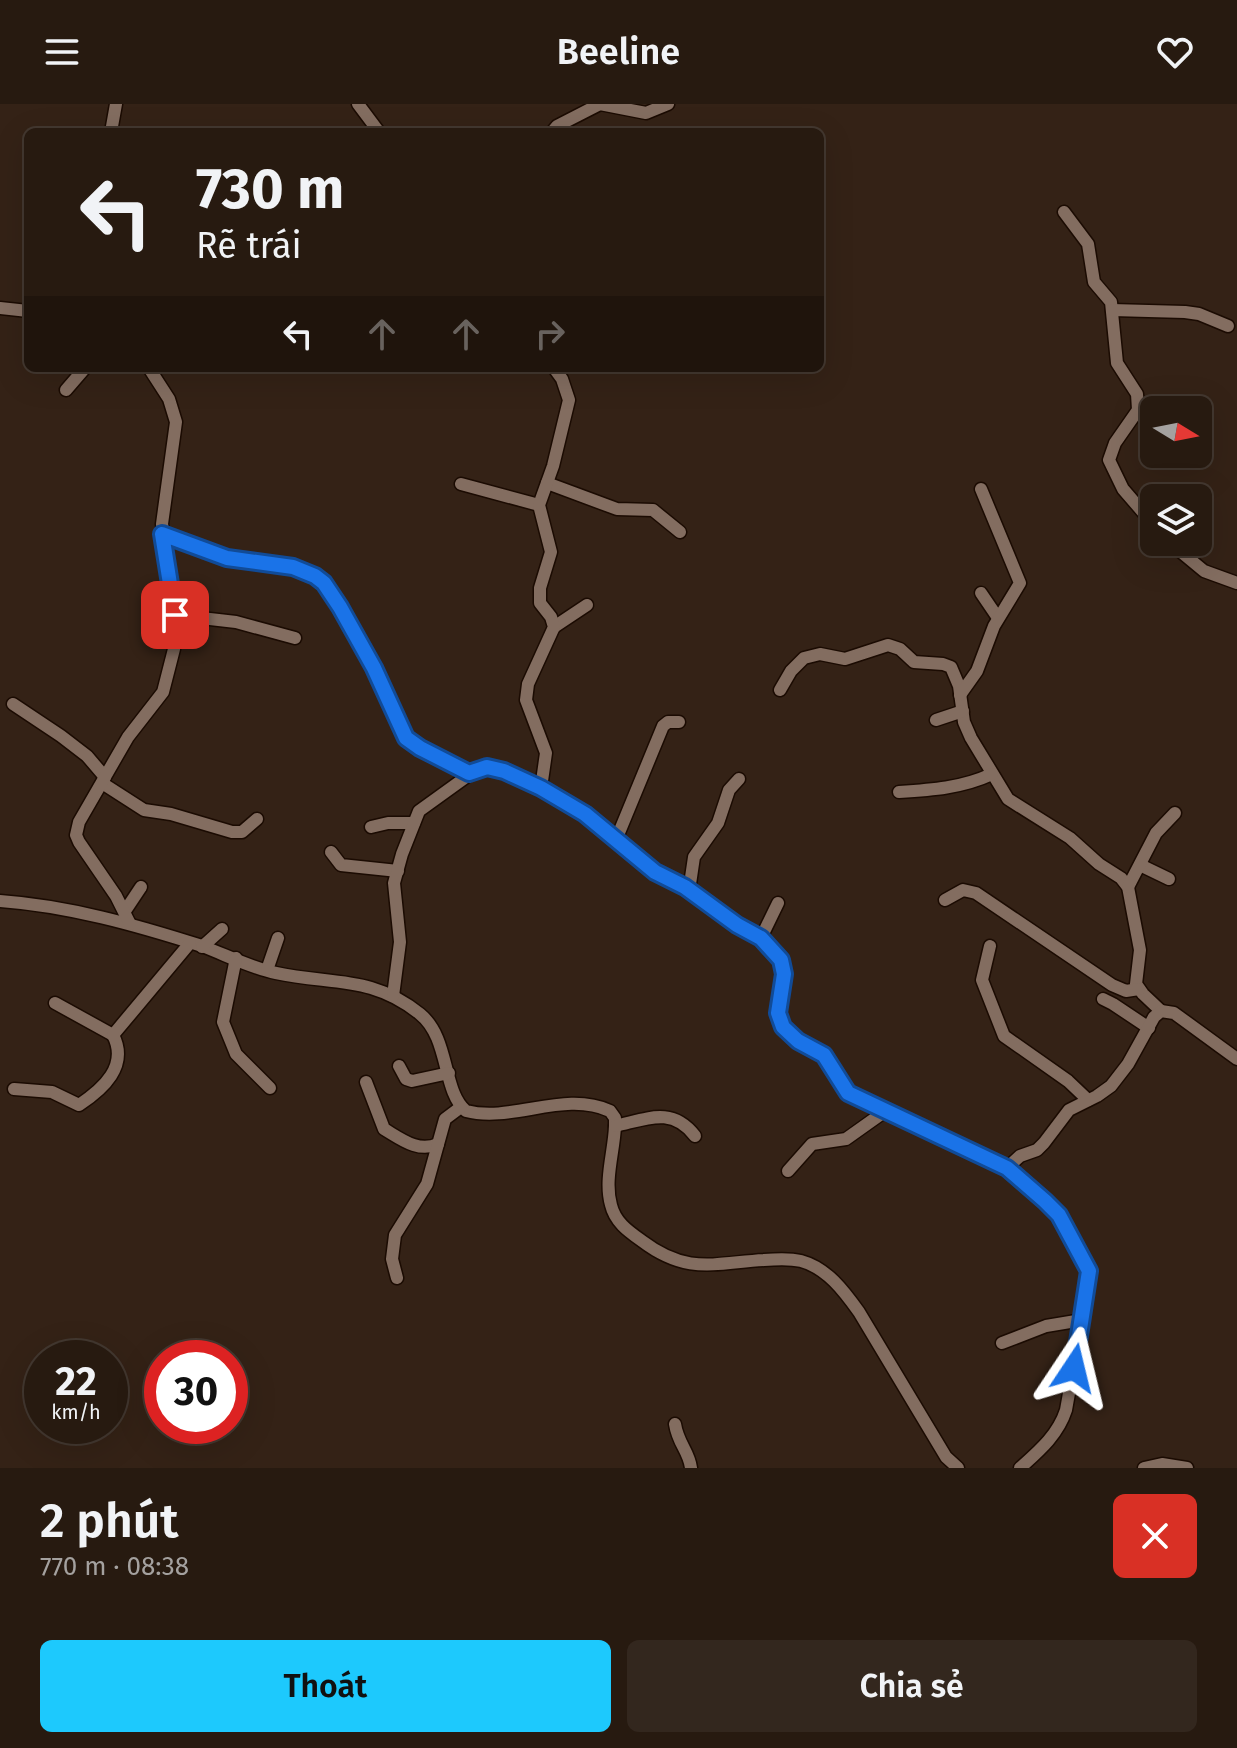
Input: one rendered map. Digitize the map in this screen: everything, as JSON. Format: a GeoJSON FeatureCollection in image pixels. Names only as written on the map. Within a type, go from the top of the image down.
{"type":"FeatureCollection","features":[{"type":"Feature","properties":{"kind":"street"},"geometry":{"type":"LineString","coordinates":[[112,128],[116,104]]}},
{"type":"Feature","properties":{"kind":"street"},"geometry":{"type":"LineString","coordinates":[[358,104],[376,128]]}},
{"type":"Feature","properties":{"kind":"street"},"geometry":{"type":"LineString","coordinates":[[555,128],[593,106],[603,104],[646,113],[668,104]]}},
{"type":"Feature","properties":{"kind":"street"},"geometry":{"type":"LineString","coordinates":[[1064,212],[1088,244],[1094,282],[1111,302],[1117,363],[1137,394],[1138,410],[1115,443],[1109,460],[1123,489],[1140,509]]}},
{"type":"Feature","properties":{"kind":"street"},"geometry":{"type":"LineString","coordinates":[[0,308],[24,311]]}},
{"type":"Feature","properties":{"kind":"street"},"geometry":{"type":"LineString","coordinates":[[1112,310],[1185,312],[1199,314],[1228,326]]}},
{"type":"Feature","properties":{"kind":"street"},"geometry":{"type":"LineString","coordinates":[[66,390],[82,372]]}},
{"type":"Feature","properties":{"kind":"street"},"geometry":{"type":"LineString","coordinates":[[130,924],[125,911],[76,835],[79,822],[128,737],[163,692],[174,649],[175,615],[162,534],[176,422],[169,399],[152,372]]}},
{"type":"Feature","properties":{"kind":"street"},"geometry":{"type":"LineString","coordinates":[[554,627],[551,617],[540,603],[540,588],[551,552],[539,505],[569,400],[557,372]]}},
{"type":"Feature","properties":{"kind":"street"},"geometry":{"type":"LineString","coordinates":[[547,483],[617,509],[653,510],[680,532]]}},
{"type":"Feature","properties":{"kind":"street"},"geometry":{"type":"LineString","coordinates":[[461,484],[539,505]]}},
{"type":"Feature","properties":{"kind":"street"},"geometry":{"type":"LineString","coordinates":[[960,695],[977,671],[998,618],[1019,587],[1020,579],[981,489]]}},
{"type":"Feature","properties":{"kind":"street"},"geometry":{"type":"LineString","coordinates":[[162,534],[227,558],[293,567],[324,583],[374,668],[406,738],[469,773]]}},
{"type":"Feature","properties":{"kind":"street"},"geometry":{"type":"LineString","coordinates":[[1186,556],[1204,571],[1237,583]]}},
{"type":"Feature","properties":{"kind":"street"},"geometry":{"type":"LineString","coordinates":[[981,593],[998,618]]}},
{"type":"Feature","properties":{"kind":"street"},"geometry":{"type":"LineString","coordinates":[[541,788],[546,753],[528,706],[526,691],[554,627],[587,605]]}},
{"type":"Feature","properties":{"kind":"street"},"geometry":{"type":"LineString","coordinates":[[175,615],[236,622],[295,638]]}},
{"type":"Feature","properties":{"kind":"street"},"geometry":{"type":"LineString","coordinates":[[780,690],[791,671],[810,655],[845,659],[888,645],[900,649],[914,662],[951,667],[971,738],[1012,803],[1070,838],[1128,887],[1140,950],[1136,978],[1139,989],[1161,1011],[1174,1013],[1237,1059]]}},
{"type":"Feature","properties":{"kind":"street"},"geometry":{"type":"LineString","coordinates":[[13,704],[87,756],[104,780],[144,810],[171,814],[232,832],[242,832],[257,819]]}},
{"type":"Feature","properties":{"kind":"street"},"geometry":{"type":"LineString","coordinates":[[936,720],[963,711]]}},
{"type":"Feature","properties":{"kind":"street"},"geometry":{"type":"LineString","coordinates":[[616,840],[663,726],[668,722],[679,722]]}},
{"type":"Feature","properties":{"kind":"street"},"geometry":{"type":"LineString","coordinates":[[393,996],[400,942],[394,898],[398,871],[414,823],[424,806],[469,773],[487,767],[504,771],[541,788],[585,814],[655,872],[761,938],[781,960],[784,974],[778,1013],[783,1027],[798,1041],[824,1055],[840,1083],[853,1097],[1007,1168],[1059,1215],[1086,1263],[1089,1281],[1062,1423],[1050,1441],[1020,1468]]}},
{"type":"Feature","properties":{"kind":"street"},"geometry":{"type":"LineString","coordinates":[[899,792],[971,784],[992,774]]}},
{"type":"Feature","properties":{"kind":"street"},"geometry":{"type":"LineString","coordinates":[[689,891],[694,857],[718,823],[729,790],[739,779]]}},
{"type":"Feature","properties":{"kind":"street"},"geometry":{"type":"LineString","coordinates":[[1128,887],[1160,826],[1175,813]]}},
{"type":"Feature","properties":{"kind":"street"},"geometry":{"type":"LineString","coordinates":[[371,827],[414,823]]}},
{"type":"Feature","properties":{"kind":"street"},"geometry":{"type":"LineString","coordinates":[[331,852],[341,865],[398,871]]}},
{"type":"Feature","properties":{"kind":"street"},"geometry":{"type":"LineString","coordinates":[[1140,865],[1169,879]]}},
{"type":"Feature","properties":{"kind":"street"},"geometry":{"type":"LineString","coordinates":[[125,911],[141,887]]}},
{"type":"Feature","properties":{"kind":"street"},"geometry":{"type":"LineString","coordinates":[[945,900],[963,890],[976,893],[1112,985],[1126,991],[1139,989]]}},
{"type":"Feature","properties":{"kind":"street"},"geometry":{"type":"LineString","coordinates":[[0,901],[93,914],[267,970],[368,985],[393,996],[424,1017],[438,1039],[461,1107],[477,1114],[543,1106],[587,1105],[610,1111],[615,1118],[615,1126],[608,1189],[614,1214],[625,1229],[648,1246],[691,1265],[800,1260],[830,1277],[859,1312],[946,1457],[958,1468]]}},
{"type":"Feature","properties":{"kind":"street"},"geometry":{"type":"LineString","coordinates":[[761,938],[778,903]]}},
{"type":"Feature","properties":{"kind":"street"},"geometry":{"type":"LineString","coordinates":[[113,1035],[196,945],[222,929]]}},
{"type":"Feature","properties":{"kind":"street"},"geometry":{"type":"LineString","coordinates":[[267,970],[278,938]]}},
{"type":"Feature","properties":{"kind":"street"},"geometry":{"type":"LineString","coordinates":[[990,946],[982,980],[1004,1036],[1068,1081],[1088,1100]]}},
{"type":"Feature","properties":{"kind":"street"},"geometry":{"type":"LineString","coordinates":[[236,958],[223,1022],[236,1054],[270,1088]]}},
{"type":"Feature","properties":{"kind":"street"},"geometry":{"type":"LineString","coordinates":[[1103,999],[1149,1028]]}},
{"type":"Feature","properties":{"kind":"street"},"geometry":{"type":"LineString","coordinates":[[14,1089],[52,1092],[79,1105],[107,1084],[112,1076],[119,1056],[113,1035],[55,1003]]}},
{"type":"Feature","properties":{"kind":"street"},"geometry":{"type":"LineString","coordinates":[[1007,1168],[1020,1156],[1037,1150],[1069,1110],[1105,1092],[1120,1077],[1161,1011]]}},
{"type":"Feature","properties":{"kind":"street"},"geometry":{"type":"LineString","coordinates":[[399,1066],[410,1081],[449,1073]]}},
{"type":"Feature","properties":{"kind":"street"},"geometry":{"type":"LineString","coordinates":[[366,1082],[384,1129],[419,1147],[429,1148],[438,1144]]}},
{"type":"Feature","properties":{"kind":"street"},"geometry":{"type":"LineString","coordinates":[[397,1278],[392,1259],[395,1235],[427,1184],[445,1119],[461,1107]]}},
{"type":"Feature","properties":{"kind":"street"},"geometry":{"type":"LineString","coordinates":[[788,1171],[812,1144],[846,1139],[884,1112]]}},
{"type":"Feature","properties":{"kind":"street"},"geometry":{"type":"LineString","coordinates":[[615,1126],[667,1117],[683,1122],[695,1136]]}},
{"type":"Feature","properties":{"kind":"street"},"geometry":{"type":"LineString","coordinates":[[1002,1343],[1046,1326],[1082,1320]]}},
{"type":"Feature","properties":{"kind":"street"},"geometry":{"type":"LineString","coordinates":[[675,1424],[678,1440],[690,1457],[691,1468]]}},
{"type":"Feature","properties":{"kind":"street"},"geometry":{"type":"LineString","coordinates":[[1144,1468],[1162,1464],[1187,1468]]}},
{"type":"Feature","properties":{"kind":"route"},"geometry":{"type":"LineString","coordinates":[[175,615],[162,534],[227,558],[293,567],[315,576],[324,583],[340,607],[411,743],[469,773],[487,767],[504,771],[541,788],[585,814],[655,872],[685,887],[737,925],[761,938],[781,960],[784,974],[778,1013],[783,1027],[798,1041],[829,1060],[848,1093],[1007,1168],[1059,1215],[1089,1271],[1074,1368]]}}]}
